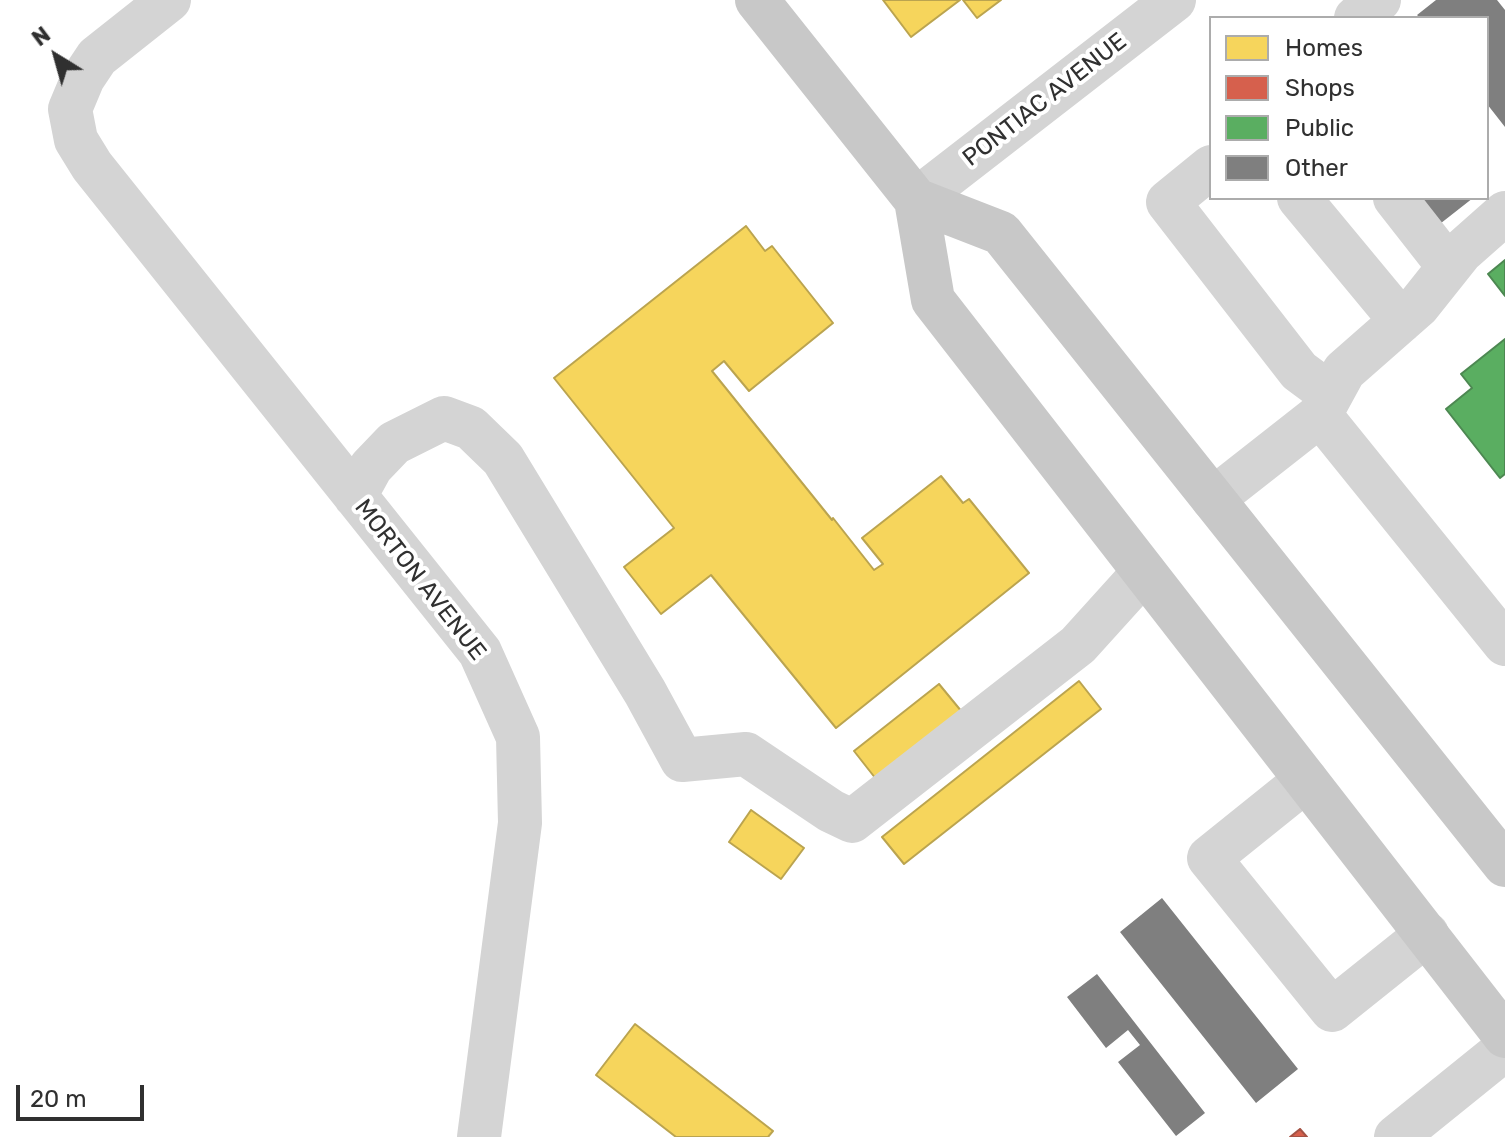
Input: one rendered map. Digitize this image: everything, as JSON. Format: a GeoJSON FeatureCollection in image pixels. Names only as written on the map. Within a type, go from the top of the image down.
{"type":"FeatureCollection","features":[{"type":"Feature","properties":{"kind":"main road"},"geometry":{"type":"LineString","coordinates":[[757,0],[916,200],[933,300],[1505,1036]]}},
{"type":"Feature","properties":{"kind":"main road"},"geometry":{"type":"LineString","coordinates":[[916,200],[1001,233],[1505,865]]}},
{"type":"Feature","properties":{"kind":"street","name":"MORTON AVENUE"},"geometry":{"type":"LineString","coordinates":[[169,0],[97,57],[83,78],[70,109],[76,140],[92,166],[480,652],[518,737],[520,823],[479,1137]]}},
{"type":"Feature","properties":{"kind":"street","name":"PONTIAC AVENUE"},"geometry":{"type":"LineString","coordinates":[[916,200],[1174,0]]}},
{"type":"Feature","properties":{"kind":"street"},"geometry":{"type":"LineString","coordinates":[[1359,16],[1379,0]]}},
{"type":"Feature","properties":{"kind":"street"},"geometry":{"type":"LineString","coordinates":[[1209,169],[1168,202],[1505,644]]}},
{"type":"Feature","properties":{"kind":"street"},"geometry":{"type":"LineString","coordinates":[[1301,200],[1401,321]]}},
{"type":"Feature","properties":{"kind":"street"},"geometry":{"type":"LineString","coordinates":[[1397,200],[1449,267]]}},
{"type":"Feature","properties":{"kind":"street"},"geometry":{"type":"LineString","coordinates":[[1213,499],[1325,404],[1344,371],[1418,306],[1461,252],[1505,213]]}},
{"type":"Feature","properties":{"kind":"street"},"geometry":{"type":"LineString","coordinates":[[355,496],[371,467],[394,443],[444,418],[471,428],[503,459],[645,692],[682,760],[746,754],[831,811],[852,821],[1078,645],[1144,572]]}},
{"type":"Feature","properties":{"kind":"street"},"geometry":{"type":"LineString","coordinates":[[1306,780],[1209,858],[1332,1010],[1427,934]]}},
{"type":"Feature","properties":{"kind":"street"},"geometry":{"type":"LineString","coordinates":[[1396,1137],[1505,1049]]}},
{"type":"Feature","properties":{"kind":"building: Homes"},"geometry":{"type":"Polygon","coordinates":[[[883,0],[960,0],[911,37],[883,0]]]}},
{"type":"Feature","properties":{"kind":"building: Homes"},"geometry":{"type":"Polygon","coordinates":[[[963,0],[1001,0],[977,18],[963,0]]]}},
{"type":"Feature","properties":{"kind":"building: Homes"},"geometry":{"type":"Polygon","coordinates":[[[746,226],[765,251],[772,246],[833,323],[749,391],[724,361],[712,371],[832,520],[874,570],[883,564],[862,538],[941,476],[963,503],[969,499],[1029,573],[836,728],[711,575],[661,614],[624,567],[674,528],[554,378],[746,226]]]}},
{"type":"Feature","properties":{"kind":"building: Homes"},"geometry":{"type":"Polygon","coordinates":[[[1079,681],[1101,709],[904,864],[882,837],[1079,681]]]}},
{"type":"Feature","properties":{"kind":"building: Homes"},"geometry":{"type":"Polygon","coordinates":[[[939,684],[962,712],[876,779],[854,751],[939,684]]]}},
{"type":"Feature","properties":{"kind":"building: Homes"},"geometry":{"type":"Polygon","coordinates":[[[751,810],[804,848],[781,879],[729,842],[751,810]]]}},
{"type":"Feature","properties":{"kind":"building: Homes"},"geometry":{"type":"Polygon","coordinates":[[[635,1024],[773,1131],[768,1137],[676,1137],[596,1075],[635,1024]]]}},
{"type":"Feature","properties":{"kind":"building: Shops"},"geometry":{"type":"Polygon","coordinates":[[[1300,1129],[1307,1137],[1290,1137],[1300,1129]]]}},
{"type":"Feature","properties":{"kind":"building: Public"},"geometry":{"type":"Polygon","coordinates":[[[1505,260],[1505,296],[1488,274],[1505,260]]]}},
{"type":"Feature","properties":{"kind":"building: Public"},"geometry":{"type":"Polygon","coordinates":[[[1505,339],[1505,474],[1500,478],[1446,409],[1472,388],[1461,374],[1505,339]]]}},
{"type":"Feature","properties":{"kind":"building: Other"},"geometry":{"type":"Polygon","coordinates":[[[1436,0],[1497,0],[1505,10],[1505,127],[1489,107],[1489,16],[1417,15],[1436,0]]]}},
{"type":"Feature","properties":{"kind":"building: Other"},"geometry":{"type":"Polygon","coordinates":[[[1414,200],[1470,200],[1436,227],[1414,200]]]}},
{"type":"Feature","properties":{"kind":"building: Other"},"geometry":{"type":"Polygon","coordinates":[[[1162,898],[1298,1069],[1256,1103],[1120,932],[1162,898]]]}},
{"type":"Feature","properties":{"kind":"building: Other"},"geometry":{"type":"Polygon","coordinates":[[[1097,974],[1205,1113],[1176,1136],[1118,1062],[1140,1045],[1128,1030],[1106,1048],[1067,997],[1097,974]]]}}]}
